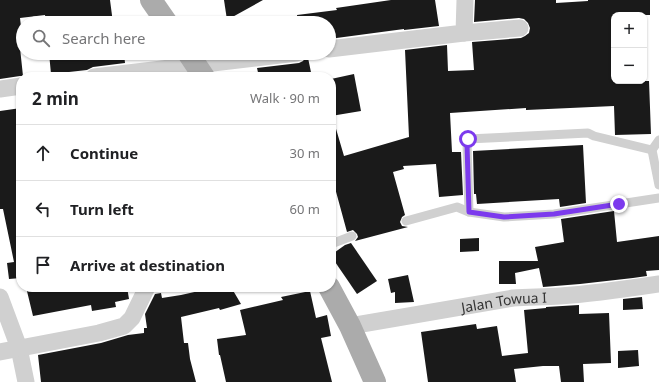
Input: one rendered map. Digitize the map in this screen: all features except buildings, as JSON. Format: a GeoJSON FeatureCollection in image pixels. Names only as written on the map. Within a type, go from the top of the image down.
{"type":"FeatureCollection","features":[{"type":"Feature","properties":{"kind":"main road"},"geometry":{"type":"LineString","coordinates":[[151,0],[162,16]]}},
{"type":"Feature","properties":{"kind":"main road"},"geometry":{"type":"LineString","coordinates":[[332,292],[350,326],[375,382]]}},
{"type":"Feature","properties":{"kind":"street"},"geometry":{"type":"LineString","coordinates":[[464,33],[465,0]]}},
{"type":"Feature","properties":{"kind":"street"},"geometry":{"type":"LineString","coordinates":[[336,48],[520,28]]}},
{"type":"Feature","properties":{"kind":"street"},"geometry":{"type":"LineString","coordinates":[[136,72],[238,60]]}},
{"type":"Feature","properties":{"kind":"street"},"geometry":{"type":"LineString","coordinates":[[0,89],[16,87]]}},
{"type":"Feature","properties":{"kind":"street","name":"Jalan Towua I"},"geometry":{"type":"LineString","coordinates":[[350,326],[513,298],[594,293],[659,284]]}},
{"type":"Feature","properties":{"kind":"street"},"geometry":{"type":"LineString","coordinates":[[0,352],[99,333],[124,326],[132,318],[145,292]]}},
{"type":"Feature","properties":{"kind":"street"},"geometry":{"type":"LineString","coordinates":[[0,296],[19,348],[26,382]]}},
{"type":"Feature","properties":{"kind":"lane"},"geometry":{"type":"LineString","coordinates":[[469,212],[468,139],[588,133],[594,136],[652,150]]}},
{"type":"Feature","properties":{"kind":"lane"},"geometry":{"type":"LineString","coordinates":[[659,140],[652,150],[659,185]]}},
{"type":"Feature","properties":{"kind":"lane"},"geometry":{"type":"LineString","coordinates":[[406,221],[457,208],[469,212],[504,217],[554,214],[659,198]]}},
{"type":"Feature","properties":{"kind":"lane"},"geometry":{"type":"LineString","coordinates":[[336,242],[352,236]]}},
{"type":"Feature","properties":{"kind":"route"},"geometry":{"type":"LineString","coordinates":[[468,139],[469,212],[504,217],[554,214],[619,204]]}}]}
